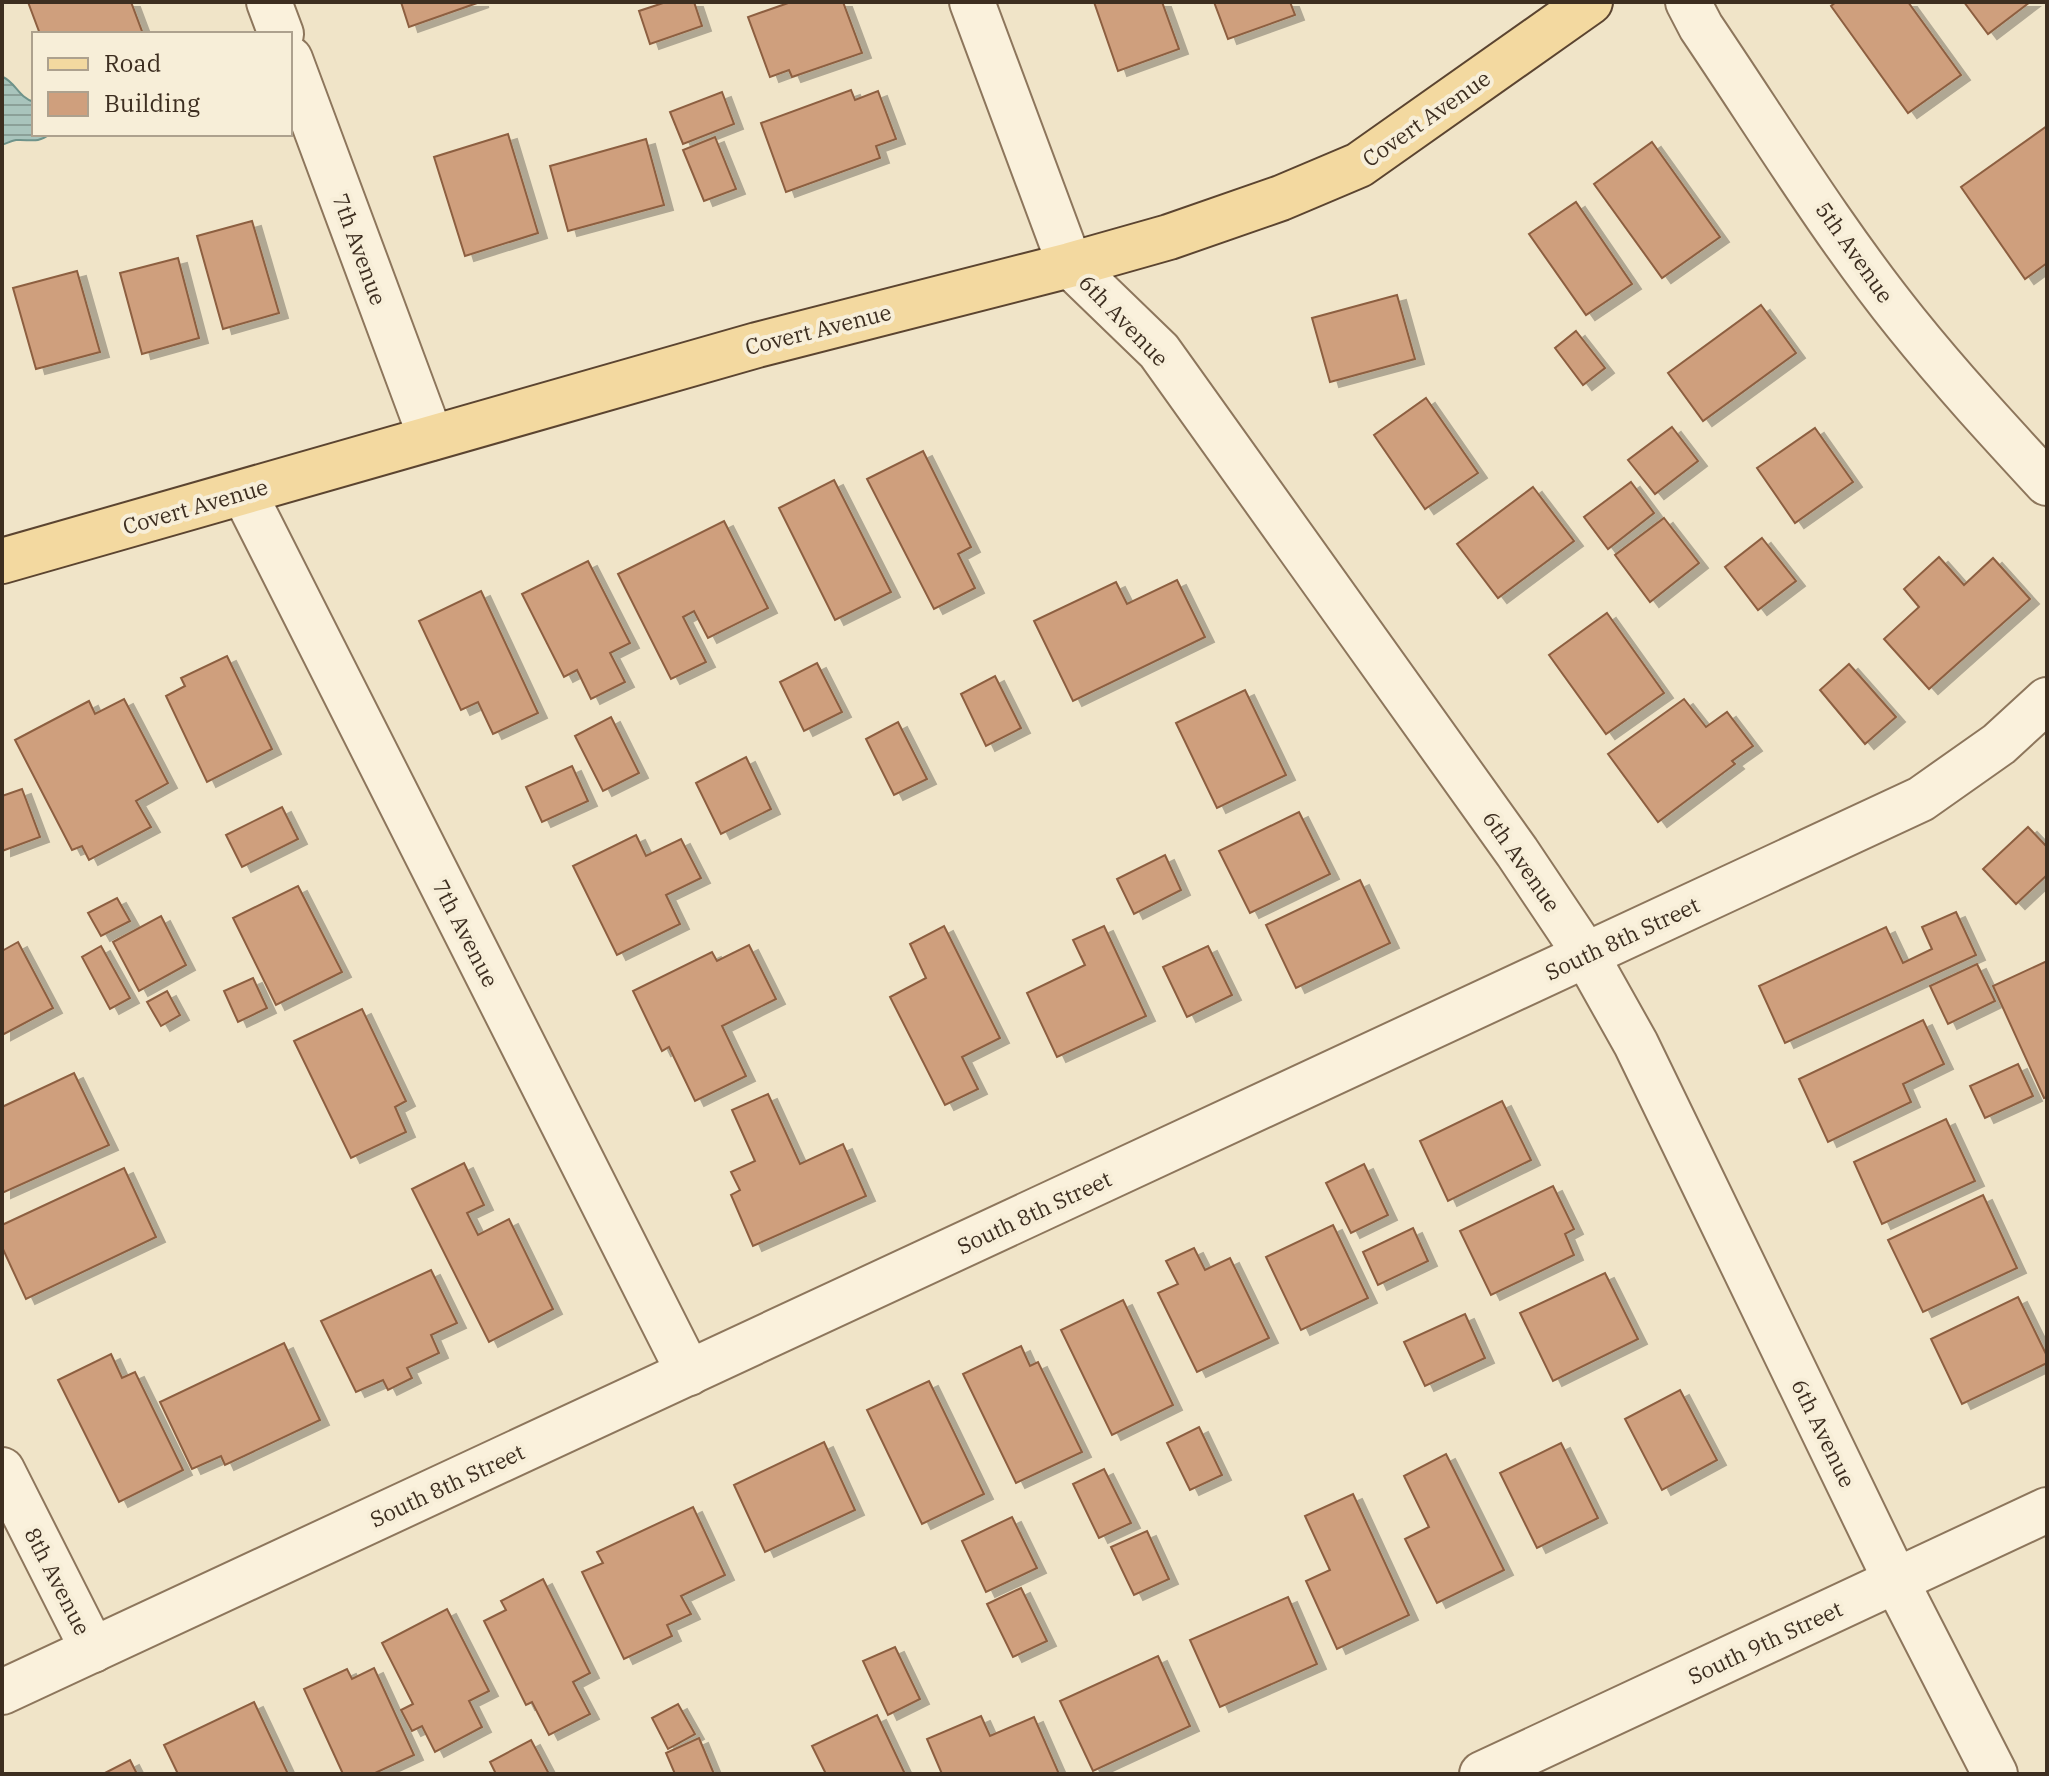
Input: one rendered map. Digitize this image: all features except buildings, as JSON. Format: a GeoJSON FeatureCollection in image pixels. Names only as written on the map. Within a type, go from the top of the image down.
{"type":"FeatureCollection","features":[{"type":"Feature","properties":{"kind":"main road","name":"Covert Avenue"},"geometry":{"type":"LineString","coordinates":[[2,561],[757,345],[1169,237],[1338,176],[1397,140],[1590,2]]}},
{"type":"Feature","properties":{"kind":"street"},"geometry":{"type":"LineString","coordinates":[[269,2],[280,32]]}},
{"type":"Feature","properties":{"kind":"street","name":"6th Avenue"},"geometry":{"type":"LineString","coordinates":[[972,2],[1070,265],[1159,351],[1509,840],[1586,955],[1636,1044],[1896,1581],[1995,1774]]}},
{"type":"Feature","properties":{"kind":"street","name":"5th Avenue"},"geometry":{"type":"LineString","coordinates":[[1688,2],[1701,27],[1904,321],[1974,404],[2047,483]]}},
{"type":"Feature","properties":{"kind":"street","name":"7th Avenue"},"geometry":{"type":"LineString","coordinates":[[292,64],[431,438]]}},
{"type":"Feature","properties":{"kind":"street","name":"7th Avenue"},"geometry":{"type":"LineString","coordinates":[[244,493],[689,1373]]}},
{"type":"Feature","properties":{"kind":"street","name":"South 8th Street"},"geometry":{"type":"LineString","coordinates":[[2,1692],[1921,799],[1999,744],[2047,700]]}},
{"type":"Feature","properties":{"kind":"street","name":"8th Avenue"},"geometry":{"type":"LineString","coordinates":[[2,1470],[93,1650]]}},
{"type":"Feature","properties":{"kind":"street","name":"South 9th Street"},"geometry":{"type":"LineString","coordinates":[[1482,1774],[2047,1510]]}},
{"type":"Feature","properties":{"kind":"water"},"geometry":{"type":"Polygon","coordinates":[[[3,77],[32,101],[32,136],[47,136],[2,145],[3,77]]]}}]}
